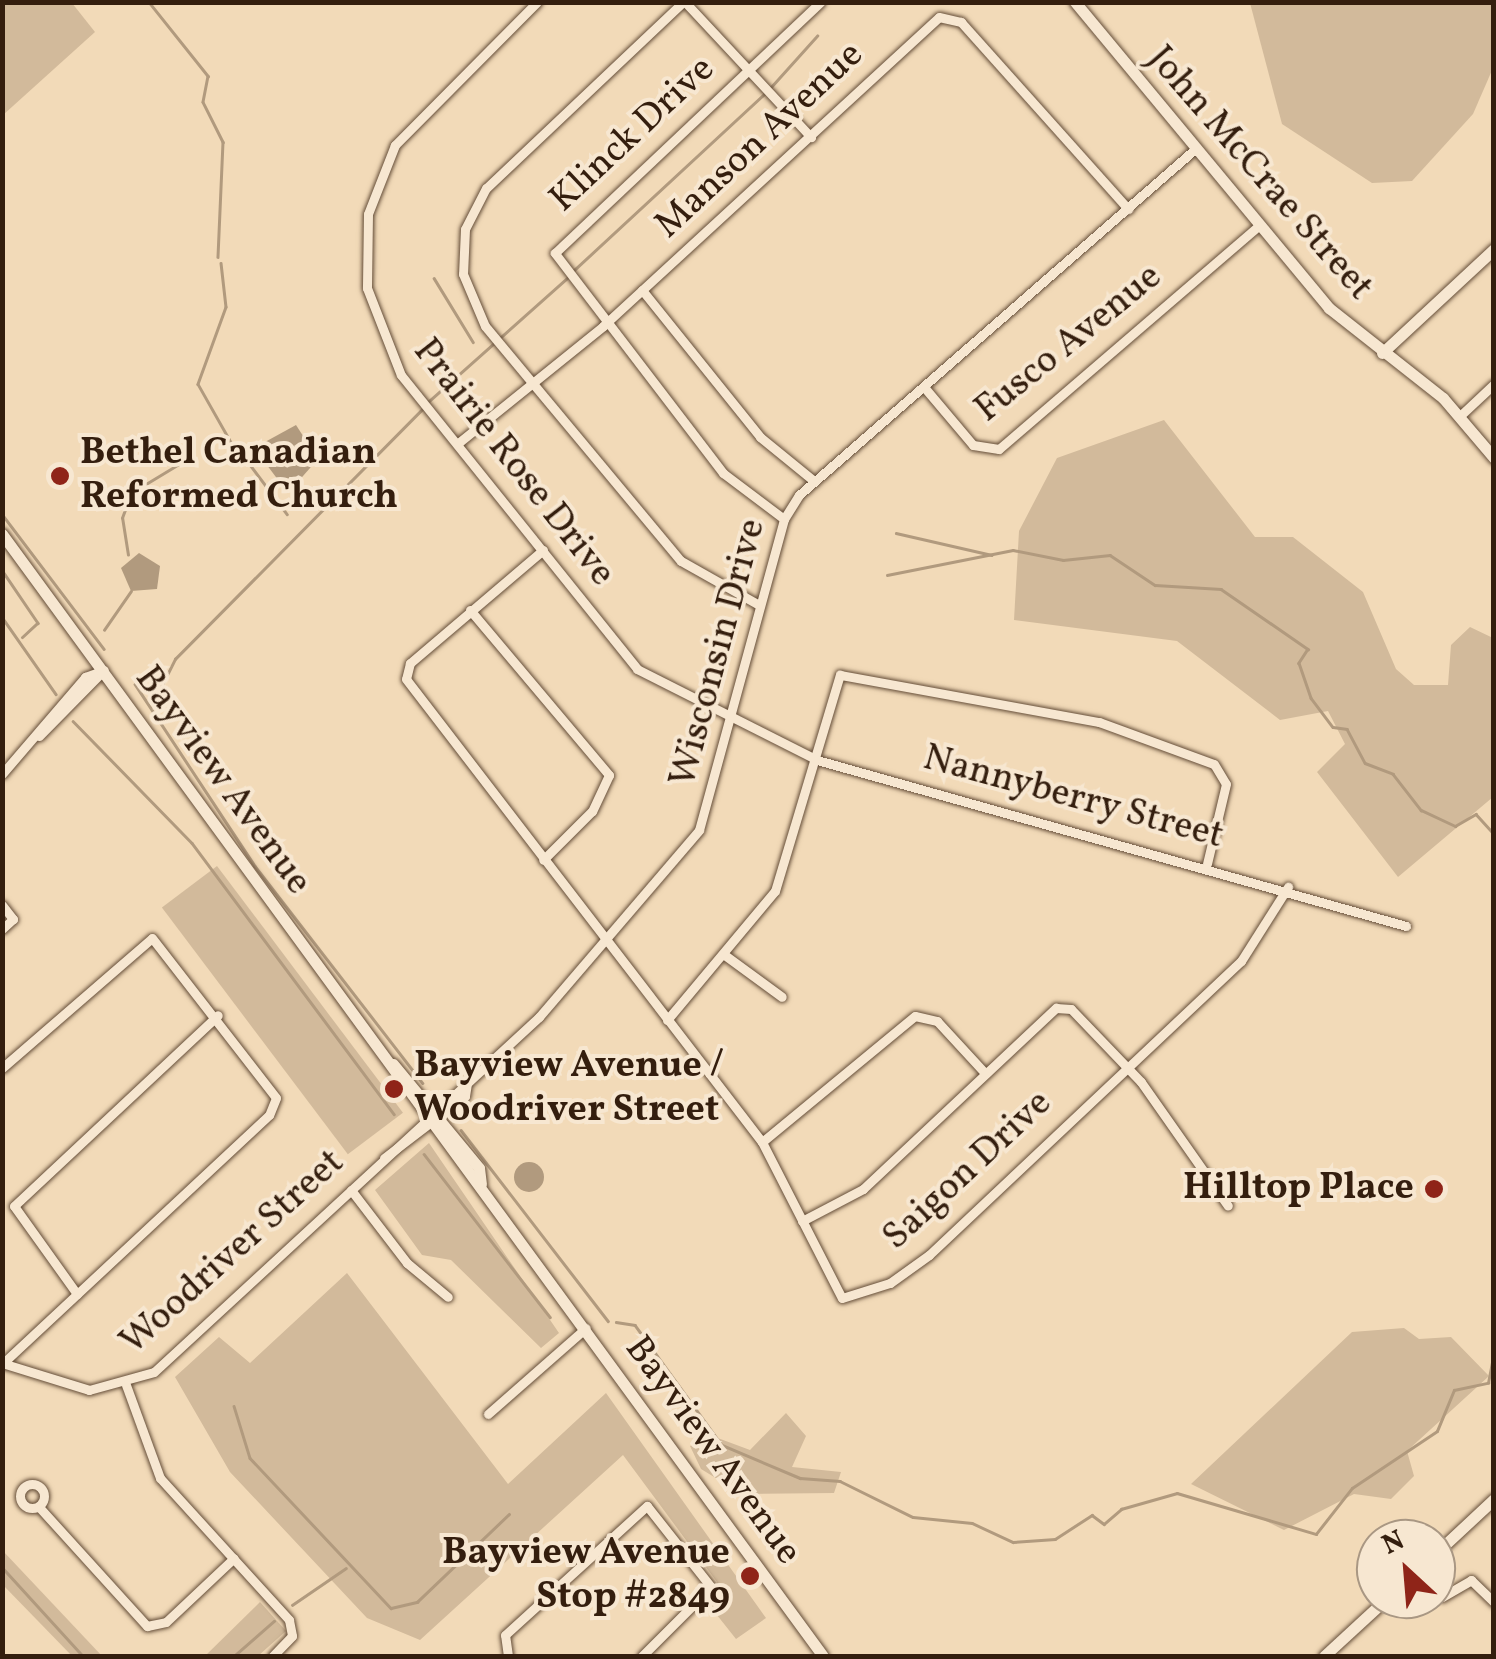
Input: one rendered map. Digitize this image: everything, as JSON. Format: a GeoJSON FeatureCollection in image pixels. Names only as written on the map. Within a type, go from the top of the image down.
{"type":"FeatureCollection","features":[{"type":"Feature","properties":{"kind":"main road","name":"John McCrae Street"},"geometry":{"type":"LineString","coordinates":[[1075,2],[1258,226],[1382,353],[1461,415],[1494,458]]}},
{"type":"Feature","properties":{"kind":"main road"},"geometry":{"type":"LineString","coordinates":[[1382,353],[1494,250]]}},
{"type":"Feature","properties":{"kind":"main road","name":"Bayview Avenue"},"geometry":{"type":"LineString","coordinates":[[2,534],[432,1116],[479,1168],[480,1184],[823,1656]]}},
{"type":"Feature","properties":{"kind":"main road"},"geometry":{"type":"LineString","coordinates":[[1456,1534],[1494,1499]]}},
{"type":"Feature","properties":{"kind":"main road"},"geometry":{"type":"LineString","coordinates":[[1324,1656],[1364,1619]]}},
{"type":"Feature","properties":{"kind":"street","name":"Prairie Rose Drive"},"geometry":{"type":"LineString","coordinates":[[537,2],[406,130],[368,214],[365,270],[376,324],[401,375],[643,675],[728,717]]}},
{"type":"Feature","properties":{"kind":"street"},"geometry":{"type":"LineString","coordinates":[[760,605],[689,569],[532,385],[466,286],[470,215],[496,176],[684,2],[811,138]]}},
{"type":"Feature","properties":{"kind":"street","name":"Klinck Drive"},"geometry":{"type":"LineString","coordinates":[[784,520],[734,485],[556,264],[557,247],[820,2]]}},
{"type":"Feature","properties":{"kind":"street","name":"Manson Avenue"},"geometry":{"type":"LineString","coordinates":[[457,444],[604,326],[811,138],[931,22],[951,16],[1128,209]]}},
{"type":"Feature","properties":{"kind":"street","name":"Wisconsin Drive"},"geometry":{"type":"LineString","coordinates":[[432,1116],[608,943],[695,837],[784,520],[813,480],[924,388],[1195,149]]}},
{"type":"Feature","properties":{"kind":"street","name":"Fusco Avenue"},"geometry":{"type":"LineString","coordinates":[[924,388],[975,447],[999,449],[1258,226]]}},
{"type":"Feature","properties":{"kind":"street"},"geometry":{"type":"LineString","coordinates":[[642,290],[760,437],[813,480]]}},
{"type":"Feature","properties":{"kind":"street"},"geometry":{"type":"LineString","coordinates":[[1461,415],[1494,384]]}},
{"type":"Feature","properties":{"kind":"street","name":"Saigon Drive"},"geometry":{"type":"LineString","coordinates":[[542,550],[409,664],[406,679],[762,1142],[840,1296],[890,1283],[1122,1065],[1241,960],[1288,887]]}},
{"type":"Feature","properties":{"kind":"street"},"geometry":{"type":"LineString","coordinates":[[470,610],[609,776],[592,811],[543,860]]}},
{"type":"Feature","properties":{"kind":"street"},"geometry":{"type":"LineString","coordinates":[[2,774],[104,670]]}},
{"type":"Feature","properties":{"kind":"street"},"geometry":{"type":"LineString","coordinates":[[667,1020],[726,956],[786,870],[836,684],[852,672],[1099,722],[1221,770],[1207,864]]}},
{"type":"Feature","properties":{"kind":"street","name":"Nannyberry Street"},"geometry":{"type":"LineString","coordinates":[[728,717],[817,760],[1207,864],[1406,926]]}},
{"type":"Feature","properties":{"kind":"street"},"geometry":{"type":"LineString","coordinates":[[2,905],[13,918],[2,929]]}},
{"type":"Feature","properties":{"kind":"street"},"geometry":{"type":"LineString","coordinates":[[2,1068],[145,938],[164,945],[272,1087],[274,1110],[3,1364]]}},
{"type":"Feature","properties":{"kind":"street"},"geometry":{"type":"LineString","coordinates":[[726,956],[782,997]]}},
{"type":"Feature","properties":{"kind":"street"},"geometry":{"type":"LineString","coordinates":[[802,1222],[863,1189],[1056,1008],[1071,1010],[1122,1065],[1228,1206]]}},
{"type":"Feature","properties":{"kind":"street"},"geometry":{"type":"LineString","coordinates":[[77,1294],[14,1206],[218,1016]]}},
{"type":"Feature","properties":{"kind":"street"},"geometry":{"type":"LineString","coordinates":[[762,1142],[915,1016],[934,1019],[985,1072]]}},
{"type":"Feature","properties":{"kind":"street","name":"Woodriver Street"},"geometry":{"type":"LineString","coordinates":[[3,1364],[79,1390],[126,1385],[163,1366],[432,1116]]}},
{"type":"Feature","properties":{"kind":"street"},"geometry":{"type":"LineString","coordinates":[[350,1190],[407,1263],[448,1297]]}},
{"type":"Feature","properties":{"kind":"street"},"geometry":{"type":"LineString","coordinates":[[488,1414],[586,1328]]}},
{"type":"Feature","properties":{"kind":"street"},"geometry":{"type":"LineString","coordinates":[[126,1385],[160,1478],[289,1620],[292,1636],[274,1656]]}},
{"type":"Feature","properties":{"kind":"street"},"geometry":{"type":"LineString","coordinates":[[39,1506],[147,1626],[166,1622],[234,1558]]}},
{"type":"Feature","properties":{"kind":"street"},"geometry":{"type":"LineString","coordinates":[[508,1656],[504,1635],[647,1506],[712,1587],[642,1656]]}},
{"type":"Feature","properties":{"kind":"street"},"geometry":{"type":"LineString","coordinates":[[1456,1588],[1470,1580],[1494,1602]]}},
{"type":"Feature","properties":{"kind":"shaded area"},"geometry":{"type":"Polygon","coordinates":[[[3,2],[72,3],[95,32],[3,115],[3,2]]]}},
{"type":"Feature","properties":{"kind":"shaded area"},"geometry":{"type":"Polygon","coordinates":[[[1250,3],[1491,3],[1493,68],[1473,114],[1412,181],[1372,183],[1282,124],[1250,3]]]}},
{"type":"Feature","properties":{"kind":"shaded area"},"geometry":{"type":"Polygon","coordinates":[[[1164,420],[1255,537],[1293,537],[1363,592],[1396,669],[1414,685],[1448,685],[1451,645],[1470,627],[1493,638],[1493,797],[1398,877],[1317,772],[1345,744],[1328,711],[1280,720],[1177,641],[1014,620],[1019,531],[1057,458],[1164,420]]]}},
{"type":"Feature","properties":{"kind":"shaded area"},"geometry":{"type":"Polygon","coordinates":[[[296,425],[318,459],[288,493],[254,448],[296,425]]]}},
{"type":"Feature","properties":{"kind":"shaded area"},"geometry":{"type":"Polygon","coordinates":[[[139,553],[160,566],[157,589],[131,591],[121,568],[139,553]]]}},
{"type":"Feature","properties":{"kind":"shaded area"},"geometry":{"type":"Polygon","coordinates":[[[217,866],[403,1113],[348,1154],[162,908],[217,866]]]}},
{"type":"Feature","properties":{"kind":"shaded area"},"geometry":{"type":"Polygon","coordinates":[[[429,1143],[559,1333],[541,1348],[451,1260],[422,1255],[375,1190],[429,1143]]]}},
{"type":"Feature","properties":{"kind":"shaded area"},"geometry":{"type":"Polygon","coordinates":[[[529,1162],[540,1166],[544,1177],[540,1188],[529,1192],[518,1188],[514,1177],[518,1166],[529,1162]]]}},
{"type":"Feature","properties":{"kind":"shaded area"},"geometry":{"type":"Polygon","coordinates":[[[347,1273],[508,1484],[606,1393],[766,1618],[736,1639],[709,1605],[717,1582],[623,1455],[420,1640],[367,1618],[230,1472],[175,1377],[219,1337],[250,1363],[347,1273]]]}},
{"type":"Feature","properties":{"kind":"shaded area"},"geometry":{"type":"Polygon","coordinates":[[[1404,1328],[1419,1339],[1451,1337],[1489,1376],[1407,1451],[1414,1476],[1391,1499],[1354,1494],[1284,1530],[1191,1484],[1352,1332],[1404,1328]]]}},
{"type":"Feature","properties":{"kind":"shaded area"},"geometry":{"type":"Polygon","coordinates":[[[786,1413],[806,1436],[792,1467],[841,1472],[834,1493],[742,1494],[701,1469],[690,1446],[715,1437],[750,1450],[786,1413]]]}},
{"type":"Feature","properties":{"kind":"shaded area"},"geometry":{"type":"Polygon","coordinates":[[[3,1551],[102,1656],[72,1656],[3,1585],[3,1551]]]}},
{"type":"Feature","properties":{"kind":"shaded area"},"geometry":{"type":"Polygon","coordinates":[[[260,1602],[286,1631],[258,1656],[205,1656],[260,1602]]]}},
{"type":"Feature","properties":{"kind":"waterway"},"geometry":{"type":"LineString","coordinates":[[149,2],[208,76],[203,102],[223,142],[218,257]]}},
{"type":"Feature","properties":{"kind":"waterway"},"geometry":{"type":"LineString","coordinates":[[771,87],[817,36]]}},
{"type":"Feature","properties":{"kind":"waterway"},"geometry":{"type":"LineString","coordinates":[[572,272],[765,93]]}},
{"type":"Feature","properties":{"kind":"waterway"},"geometry":{"type":"LineString","coordinates":[[221,263],[226,307],[198,384],[237,453]]}},
{"type":"Feature","properties":{"kind":"waterway"},"geometry":{"type":"LineString","coordinates":[[434,278],[473,342]]}},
{"type":"Feature","properties":{"kind":"waterway"},"geometry":{"type":"LineString","coordinates":[[428,402],[567,278]]}},
{"type":"Feature","properties":{"kind":"waterway"},"geometry":{"type":"LineString","coordinates":[[154,701],[175,659],[423,408]]}},
{"type":"Feature","properties":{"kind":"waterway"},"geometry":{"type":"LineString","coordinates":[[128,555],[122,518],[131,493],[189,458]]}},
{"type":"Feature","properties":{"kind":"waterway"},"geometry":{"type":"LineString","coordinates":[[251,466],[287,514]]}},
{"type":"Feature","properties":{"kind":"waterway"},"geometry":{"type":"LineString","coordinates":[[2,514],[104,649]]}},
{"type":"Feature","properties":{"kind":"waterway"},"geometry":{"type":"LineString","coordinates":[[896,533],[992,555]]}},
{"type":"Feature","properties":{"kind":"waterway"},"geometry":{"type":"LineString","coordinates":[[887,575],[1013,550],[1063,560],[1110,555],[1155,585],[1221,589],[1308,649],[1299,663],[1311,698],[1333,727],[1347,729],[1365,763],[1393,774],[1421,810],[1455,826],[1476,814],[1494,834]]}},
{"type":"Feature","properties":{"kind":"waterway"},"geometry":{"type":"LineString","coordinates":[[2,570],[38,623],[23,637]]}},
{"type":"Feature","properties":{"kind":"waterway"},"geometry":{"type":"LineString","coordinates":[[104,630],[131,591]]}},
{"type":"Feature","properties":{"kind":"waterway"},"geometry":{"type":"LineString","coordinates":[[2,617],[56,694]]}},
{"type":"Feature","properties":{"kind":"waterway"},"geometry":{"type":"LineString","coordinates":[[135,684],[255,866],[423,1083]]}},
{"type":"Feature","properties":{"kind":"waterway"},"geometry":{"type":"LineString","coordinates":[[73,721],[192,843],[394,1114]]}},
{"type":"Feature","properties":{"kind":"waterway"},"geometry":{"type":"LineString","coordinates":[[461,1130],[608,1321]]}},
{"type":"Feature","properties":{"kind":"waterway"},"geometry":{"type":"LineString","coordinates":[[424,1154],[550,1317]]}},
{"type":"Feature","properties":{"kind":"waterway"},"geometry":{"type":"LineString","coordinates":[[616,1322],[635,1325],[722,1445],[800,1478],[840,1481],[913,1517],[972,1523],[1013,1542],[1055,1539],[1092,1515],[1104,1524],[1121,1509],[1177,1493],[1316,1534],[1352,1488],[1437,1431],[1454,1390],[1488,1383],[1494,1352]]}},
{"type":"Feature","properties":{"kind":"waterway"},"geometry":{"type":"LineString","coordinates":[[234,1406],[250,1458],[391,1608],[417,1602],[509,1514]]}},
{"type":"Feature","properties":{"kind":"waterway"},"geometry":{"type":"LineString","coordinates":[[687,1429],[707,1428]]}},
{"type":"Feature","properties":{"kind":"waterway"},"geometry":{"type":"LineString","coordinates":[[2,1567],[83,1656]]}},
{"type":"Feature","properties":{"kind":"waterway"},"geometry":{"type":"LineString","coordinates":[[292,1605],[346,1568]]}},
{"type":"Feature","properties":{"kind":"waterway"},"geometry":{"type":"LineString","coordinates":[[234,1656],[274,1621]]}},
{"type":"Feature","properties":{"kind":"place","name":"Bethel Canadian Reformed Church"},"geometry":{"type":"Point","coordinates":[60,476]}},
{"type":"Feature","properties":{"kind":"place","name":"Bayview Avenue / Woodriver Street"},"geometry":{"type":"Point","coordinates":[394,1089]}},
{"type":"Feature","properties":{"kind":"place","name":"Hilltop Place"},"geometry":{"type":"Point","coordinates":[1434,1189]}},
{"type":"Feature","properties":{"kind":"place","name":"Bayview Avenue Stop #2849"},"geometry":{"type":"Point","coordinates":[750,1576]}}]}
